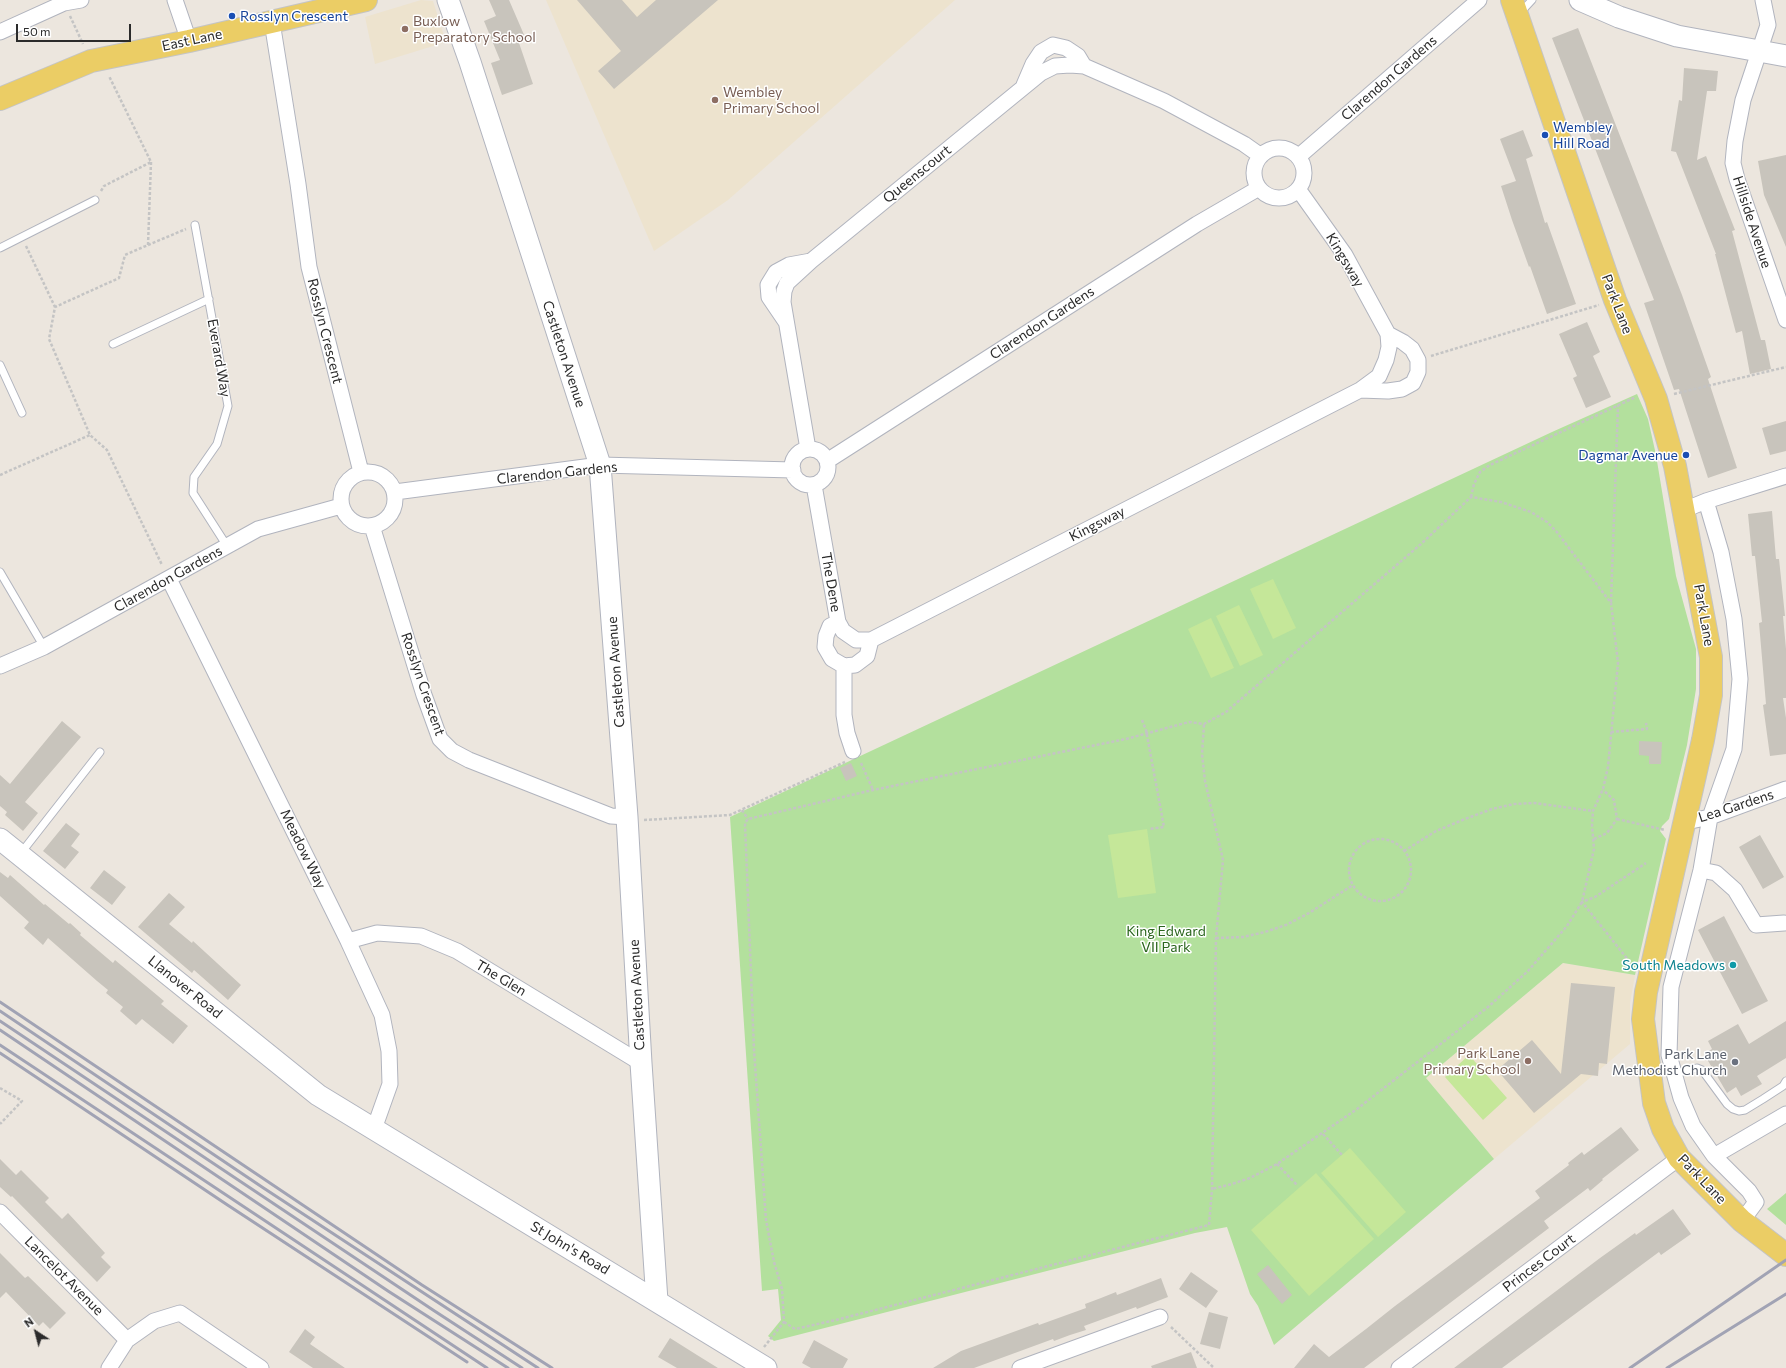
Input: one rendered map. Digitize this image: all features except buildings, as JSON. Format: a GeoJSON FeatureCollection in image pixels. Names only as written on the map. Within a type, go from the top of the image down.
{"type":"FeatureCollection","features":[{"type":"Feature","properties":{"kind":"main road","name":"East Lane"},"geometry":{"type":"LineString","coordinates":[[0,98],[96,60],[189,41],[366,0]]}},
{"type":"Feature","properties":{"kind":"main road","name":"Park Lane"},"geometry":{"type":"LineString","coordinates":[[1520,5],[1615,300],[1654,394],[1675,466],[1711,657],[1711,694],[1703,740],[1650,972],[1643,1019],[1654,1103],[1663,1129],[1678,1158],[1742,1221],[1783,1253]]}},
{"type":"Feature","properties":{"kind":"street"},"geometry":{"type":"LineString","coordinates":[[0,32],[64,1],[81,0]]}},
{"type":"Feature","properties":{"kind":"street"},"geometry":{"type":"LineString","coordinates":[[175,0],[189,41]]}},
{"type":"Feature","properties":{"kind":"street","name":"Castleton Avenue"},"geometry":{"type":"LineString","coordinates":[[448,0],[470,62],[600,465],[627,819],[657,1301]]}},
{"type":"Feature","properties":{"kind":"street","name":"Clarendon Gardens"},"geometry":{"type":"LineString","coordinates":[[1298,157],[1479,0]]}},
{"type":"Feature","properties":{"kind":"street"},"geometry":{"type":"LineString","coordinates":[[1580,0],[1619,17],[1677,36],[1786,56]]}},
{"type":"Feature","properties":{"kind":"street","name":"Hillside Avenue"},"geometry":{"type":"LineString","coordinates":[[1763,0],[1768,25],[1742,100],[1733,163],[1737,180],[1786,320]]}},
{"type":"Feature","properties":{"kind":"street","name":"Rosslyn Crescent"},"geometry":{"type":"LineString","coordinates":[[272,22],[298,184],[309,267],[360,472]]}},
{"type":"Feature","properties":{"kind":"street","name":"Queenscourt"},"geometry":{"type":"LineString","coordinates":[[1023,87],[1033,64],[1041,52],[1053,45],[1066,48],[1078,56],[1084,66]]}},
{"type":"Feature","properties":{"kind":"street","name":"Queenscourt"},"geometry":{"type":"LineString","coordinates":[[808,449],[784,302],[784,291],[787,284],[812,261],[1041,73],[1055,66],[1084,66],[1164,101],[1244,144],[1261,156]]}},
{"type":"Feature","properties":{"kind":"street"},"geometry":{"type":"LineString","coordinates":[[1276,148],[1292,151],[1298,157],[1304,172],[1298,189],[1291,194],[1278,197],[1266,194],[1259,188],[1255,171],[1261,156],[1276,148]]}},
{"type":"Feature","properties":{"kind":"street","name":"Clarendon Gardens"},"geometry":{"type":"LineString","coordinates":[[827,462],[1197,224],[1259,188]]}},
{"type":"Feature","properties":{"kind":"street","name":"Kingsway"},"geometry":{"type":"LineString","coordinates":[[871,640],[1360,390],[1379,376],[1386,360],[1389,347],[1388,334],[1345,255],[1298,189]]}},
{"type":"Feature","properties":{"kind":"street"},"geometry":{"type":"LineString","coordinates":[[1388,334],[1412,349],[1418,360]]}},
{"type":"Feature","properties":{"kind":"street","name":"Kingsway"},"geometry":{"type":"LineString","coordinates":[[1360,390],[1388,391],[1402,389],[1413,383],[1418,372],[1418,360]]}},
{"type":"Feature","properties":{"kind":"street"},"geometry":{"type":"LineString","coordinates":[[808,449],[820,452],[827,462],[828,470],[826,476],[822,481],[814,485],[802,483],[797,479],[793,470],[795,458],[799,453],[808,449]]}},
{"type":"Feature","properties":{"kind":"street","name":"Clarendon Gardens"},"geometry":{"type":"LineString","coordinates":[[395,492],[600,465],[793,470]]}},
{"type":"Feature","properties":{"kind":"street"},"geometry":{"type":"LineString","coordinates":[[370,471],[379,473],[387,479],[395,492],[395,501],[392,511],[387,518],[379,524],[362,526],[353,522],[346,516],[341,506],[340,496],[342,487],[348,479],[360,472],[370,471]]}},
{"type":"Feature","properties":{"kind":"street"},"geometry":{"type":"LineString","coordinates":[[1684,510],[1706,501],[1786,476]]}},
{"type":"Feature","properties":{"kind":"street","name":"The Dene"},"geometry":{"type":"LineString","coordinates":[[814,485],[838,622],[830,626],[826,636],[825,647],[832,659],[844,666]]}},
{"type":"Feature","properties":{"kind":"street","name":"Park Lane"},"geometry":{"type":"LineString","coordinates":[[1706,501],[1721,552],[1734,619],[1740,679],[1734,749],[1710,817],[1701,870],[1672,986],[1669,1055],[1681,1098],[1693,1126],[1714,1156],[1749,1191],[1756,1202],[1742,1221]]}},
{"type":"Feature","properties":{"kind":"street","name":"Clarendon Gardens"},"geometry":{"type":"LineString","coordinates":[[0,666],[44,647],[258,529],[341,506]]}},
{"type":"Feature","properties":{"kind":"street","name":"Rosslyn Crescent"},"geometry":{"type":"LineString","coordinates":[[372,526],[424,695],[440,739],[452,751],[469,760],[611,816],[627,819]]}},
{"type":"Feature","properties":{"kind":"street","name":"Meadow Way"},"geometry":{"type":"LineString","coordinates":[[169,579],[348,941],[382,1015],[389,1051],[390,1084],[374,1129]]}},
{"type":"Feature","properties":{"kind":"street"},"geometry":{"type":"LineString","coordinates":[[838,622],[842,631],[856,640],[871,640],[867,656],[855,665],[844,666],[844,715],[847,733],[855,753]]}},
{"type":"Feature","properties":{"kind":"street","name":"Lea Gardens"},"geometry":{"type":"LineString","coordinates":[[1684,828],[1786,789]]}},
{"type":"Feature","properties":{"kind":"street","name":"Llanover Road"},"geometry":{"type":"LineString","coordinates":[[0,838],[318,1095],[374,1129]]}},
{"type":"Feature","properties":{"kind":"street"},"geometry":{"type":"LineString","coordinates":[[1701,870],[1716,873],[1735,890],[1756,925],[1784,923]]}},
{"type":"Feature","properties":{"kind":"street","name":"The Glen"},"geometry":{"type":"LineString","coordinates":[[348,941],[377,933],[421,936],[457,951],[641,1063]]}},
{"type":"Feature","properties":{"kind":"street"},"geometry":{"type":"LineString","coordinates":[[1714,1156],[1786,1114]]}},
{"type":"Feature","properties":{"kind":"street","name":"St John's Road"},"geometry":{"type":"LineString","coordinates":[[374,1129],[760,1364]]}},
{"type":"Feature","properties":{"kind":"street","name":"Princes Court"},"geometry":{"type":"LineString","coordinates":[[1399,1368],[1678,1158]]}},
{"type":"Feature","properties":{"kind":"street","name":"Lancelot Avenue"},"geometry":{"type":"LineString","coordinates":[[0,1212],[127,1340]]}},
{"type":"Feature","properties":{"kind":"street"},"geometry":{"type":"LineString","coordinates":[[109,1368],[127,1340],[154,1321],[180,1313],[261,1368]]}},
{"type":"Feature","properties":{"kind":"street"},"geometry":{"type":"LineString","coordinates":[[1020,1368],[1160,1317]]}},
{"type":"Feature","properties":{"kind":"lane"},"geometry":{"type":"LineString","coordinates":[[0,248],[95,200]]}},
{"type":"Feature","properties":{"kind":"lane","name":"Everard Way"},"geometry":{"type":"LineString","coordinates":[[196,225],[228,406],[217,444],[194,477],[193,493],[227,546]]}},
{"type":"Feature","properties":{"kind":"lane"},"geometry":{"type":"LineString","coordinates":[[113,344],[209,299]]}},
{"type":"Feature","properties":{"kind":"lane"},"geometry":{"type":"LineString","coordinates":[[0,365],[22,413]]}},
{"type":"Feature","properties":{"kind":"lane"},"geometry":{"type":"LineString","coordinates":[[0,572],[44,647]]}},
{"type":"Feature","properties":{"kind":"lane"},"geometry":{"type":"LineString","coordinates":[[20,854],[100,752]]}},
{"type":"Feature","properties":{"kind":"lane"},"geometry":{"type":"LineString","coordinates":[[1674,1074],[1697,1068],[1702,1070],[1727,1104],[1732,1109],[1739,1110],[1745,1110],[1763,1099],[1783,1086],[1786,1081]]}},
{"type":"Feature","properties":{"kind":"path"},"geometry":{"type":"LineString","coordinates":[[64,1],[152,162],[148,245]]}},
{"type":"Feature","properties":{"kind":"path"},"geometry":{"type":"LineString","coordinates":[[95,200],[104,186],[152,162]]}},
{"type":"Feature","properties":{"kind":"path"},"geometry":{"type":"LineString","coordinates":[[55,306],[119,278],[125,255],[196,225]]}},
{"type":"Feature","properties":{"kind":"path"},"geometry":{"type":"LineString","coordinates":[[22,237],[55,306],[50,339],[90,435],[107,450],[169,579]]}},
{"type":"Feature","properties":{"kind":"path"},"geometry":{"type":"LineString","coordinates":[[1418,360],[1615,300]]}},
{"type":"Feature","properties":{"kind":"path"},"geometry":{"type":"LineString","coordinates":[[760,1364],[784,1322],[782,1289],[774,1262],[766,1213],[754,1042],[745,823],[748,819],[873,790],[1126,739],[1189,722],[1204,724],[1226,712],[1421,544],[1471,497],[1474,484],[1480,472],[1490,465],[1618,405],[1654,394],[1786,367]]}},
{"type":"Feature","properties":{"kind":"path"},"geometry":{"type":"LineString","coordinates":[[1212,1189],[1250,1178],[1277,1164],[1323,1134],[1357,1109],[1459,1030],[1517,981],[1553,944],[1572,919],[1582,902],[1593,858],[1594,839],[1592,825],[1594,811],[1603,789],[1608,767],[1618,663],[1611,603],[1618,405]]}},
{"type":"Feature","properties":{"kind":"path"},"geometry":{"type":"LineString","coordinates":[[0,475],[90,435]]}},
{"type":"Feature","properties":{"kind":"path"},"geometry":{"type":"LineString","coordinates":[[1471,497],[1514,506],[1531,512],[1546,522],[1559,535],[1611,603]]}},
{"type":"Feature","properties":{"kind":"path"},"geometry":{"type":"LineString","coordinates":[[1142,720],[1164,826],[1149,829]]}},
{"type":"Feature","properties":{"kind":"path"},"geometry":{"type":"LineString","coordinates":[[784,1322],[795,1329],[1209,1225],[1212,1189],[1216,938],[1223,860],[1205,780],[1202,754],[1204,724]]}},
{"type":"Feature","properties":{"kind":"path"},"geometry":{"type":"LineString","coordinates":[[1612,732],[1647,729],[1646,724]]}},
{"type":"Feature","properties":{"kind":"path"},"geometry":{"type":"LineString","coordinates":[[627,819],[730,815],[855,753],[873,790]]}},
{"type":"Feature","properties":{"kind":"path"},"geometry":{"type":"LineString","coordinates":[[1594,839],[1607,833],[1617,819],[1614,800],[1603,789]]}},
{"type":"Feature","properties":{"kind":"path"},"geometry":{"type":"LineString","coordinates":[[1404,851],[1436,831],[1492,809],[1514,804],[1534,803],[1594,811]]}},
{"type":"Feature","properties":{"kind":"path"},"geometry":{"type":"LineString","coordinates":[[742,810],[748,819]]}},
{"type":"Feature","properties":{"kind":"path"},"geometry":{"type":"LineString","coordinates":[[1617,819],[1684,828]]}},
{"type":"Feature","properties":{"kind":"path"},"geometry":{"type":"LineString","coordinates":[[1387,840],[1397,844],[1404,851],[1409,859],[1411,868],[1410,877],[1401,893],[1384,901],[1375,901],[1366,898],[1358,892],[1353,885],[1350,875],[1352,860],[1360,848],[1368,842],[1387,840]]}},
{"type":"Feature","properties":{"kind":"path"},"geometry":{"type":"LineString","coordinates":[[1582,902],[1595,897],[1646,863]]}},
{"type":"Feature","properties":{"kind":"path"},"geometry":{"type":"LineString","coordinates":[[1216,938],[1243,937],[1286,925],[1309,913],[1353,885]]}},
{"type":"Feature","properties":{"kind":"path"},"geometry":{"type":"LineString","coordinates":[[1582,902],[1633,966],[1636,969],[1650,972]]}},
{"type":"Feature","properties":{"kind":"path"},"geometry":{"type":"LineString","coordinates":[[0,1088],[22,1101],[0,1124]]}},
{"type":"Feature","properties":{"kind":"path"},"geometry":{"type":"LineString","coordinates":[[1323,1134],[1342,1155]]}},
{"type":"Feature","properties":{"kind":"path"},"geometry":{"type":"LineString","coordinates":[[1277,1164],[1297,1185]]}},
{"type":"Feature","properties":{"kind":"path"},"geometry":{"type":"LineString","coordinates":[[1160,1317],[1214,1368]]}},
{"type":"Feature","properties":{"kind":"shaded area","name":"Buxlow Preparatory School"},"geometry":{"type":"Polygon","coordinates":[[[421,0],[433,1],[446,42],[375,64],[365,17],[421,0]]]}},
{"type":"Feature","properties":{"kind":"shaded area","name":"Wembley Primary School"},"geometry":{"type":"Polygon","coordinates":[[[546,0],[955,0],[728,200],[654,251],[546,0]]]}},
{"type":"Feature","properties":{"kind":"shaded area","name":"Park Lane Primary School"},"geometry":{"type":"Polygon","coordinates":[[[1563,963],[1635,975],[1630,1003],[1630,1044],[1494,1159],[1426,1078],[1563,963]]]}},
{"type":"Feature","properties":{"kind":"green space","name":"King Edward VII Park"},"geometry":{"type":"Polygon","coordinates":[[[1637,394],[1648,419],[1656,455],[1676,576],[1696,649],[1696,689],[1687,745],[1669,819],[1662,826],[1660,831],[1666,839],[1635,975],[1563,963],[1426,1078],[1494,1159],[1274,1345],[1258,1306],[1250,1294],[1227,1227],[1195,1233],[774,1341],[768,1336],[781,1320],[778,1289],[762,1291],[730,817],[1552,432],[1637,394]]]}},
{"type":"Feature","properties":{"kind":"green space"},"geometry":{"type":"Polygon","coordinates":[[[1273,579],[1296,628],[1273,639],[1250,589],[1273,579]]]}},
{"type":"Feature","properties":{"kind":"green space"},"geometry":{"type":"Polygon","coordinates":[[[1239,605],[1263,655],[1240,666],[1216,616],[1239,605]]]}},
{"type":"Feature","properties":{"kind":"green space"},"geometry":{"type":"Polygon","coordinates":[[[1211,618],[1234,668],[1211,678],[1188,629],[1211,618]]]}},
{"type":"Feature","properties":{"kind":"green space"},"geometry":{"type":"Polygon","coordinates":[[[1147,829],[1156,893],[1118,898],[1108,835],[1147,829]]]}},
{"type":"Feature","properties":{"kind":"green space"},"geometry":{"type":"Polygon","coordinates":[[[1469,1055],[1507,1098],[1483,1120],[1445,1077],[1469,1055]]]}},
{"type":"Feature","properties":{"kind":"green space"},"geometry":{"type":"Polygon","coordinates":[[[1350,1148],[1406,1212],[1378,1237],[1321,1173],[1350,1148]]]}},
{"type":"Feature","properties":{"kind":"green space"},"geometry":{"type":"Polygon","coordinates":[[[1316,1173],[1374,1239],[1309,1296],[1251,1230],[1316,1173]]]}},
{"type":"Feature","properties":{"kind":"green space"},"geometry":{"type":"Polygon","coordinates":[[[1786,1193],[1786,1225],[1767,1209],[1786,1193]]]}},
{"type":"Feature","properties":{"kind":"railway"},"geometry":{"type":"LineString","coordinates":[[0,1002],[422,1285],[552,1368]]}},
{"type":"Feature","properties":{"kind":"railway"},"geometry":{"type":"LineString","coordinates":[[0,1011],[262,1187],[538,1368]]}},
{"type":"Feature","properties":{"kind":"railway"},"geometry":{"type":"LineString","coordinates":[[0,1021],[522,1368]]}},
{"type":"Feature","properties":{"kind":"railway"},"geometry":{"type":"LineString","coordinates":[[0,1030],[388,1291],[508,1368]]}},
{"type":"Feature","properties":{"kind":"railway"},"geometry":{"type":"LineString","coordinates":[[0,1045],[487,1368]]}},
{"type":"Feature","properties":{"kind":"railway"},"geometry":{"type":"LineString","coordinates":[[0,1053],[226,1204],[467,1362]]}},
{"type":"Feature","properties":{"kind":"railway"},"geometry":{"type":"LineString","coordinates":[[1630,1368],[1786,1260]]}},
{"type":"Feature","properties":{"kind":"railway"},"geometry":{"type":"LineString","coordinates":[[1667,1368],[1786,1294]]}},
{"type":"Feature","properties":{"kind":"place","name":"Rosslyn Crescent"},"geometry":{"type":"Point","coordinates":[232,16]}},
{"type":"Feature","properties":{"kind":"place","name":"Buxlow Preparatory School"},"geometry":{"type":"Point","coordinates":[405,29]}},
{"type":"Feature","properties":{"kind":"place","name":"Wembley Primary School"},"geometry":{"type":"Point","coordinates":[715,100]}},
{"type":"Feature","properties":{"kind":"place","name":"Wembley Hill Road"},"geometry":{"type":"Point","coordinates":[1545,135]}},
{"type":"Feature","properties":{"kind":"place","name":"Dagmar Avenue"},"geometry":{"type":"Point","coordinates":[1686,455]}},
{"type":"Feature","properties":{"kind":"place","name":"South Meadows"},"geometry":{"type":"Point","coordinates":[1733,965]}},
{"type":"Feature","properties":{"kind":"place","name":"Park Lane Primary School"},"geometry":{"type":"Point","coordinates":[1528,1061]}},
{"type":"Feature","properties":{"kind":"place","name":"Park Lane Methodist Church"},"geometry":{"type":"Point","coordinates":[1735,1062]}}]}
